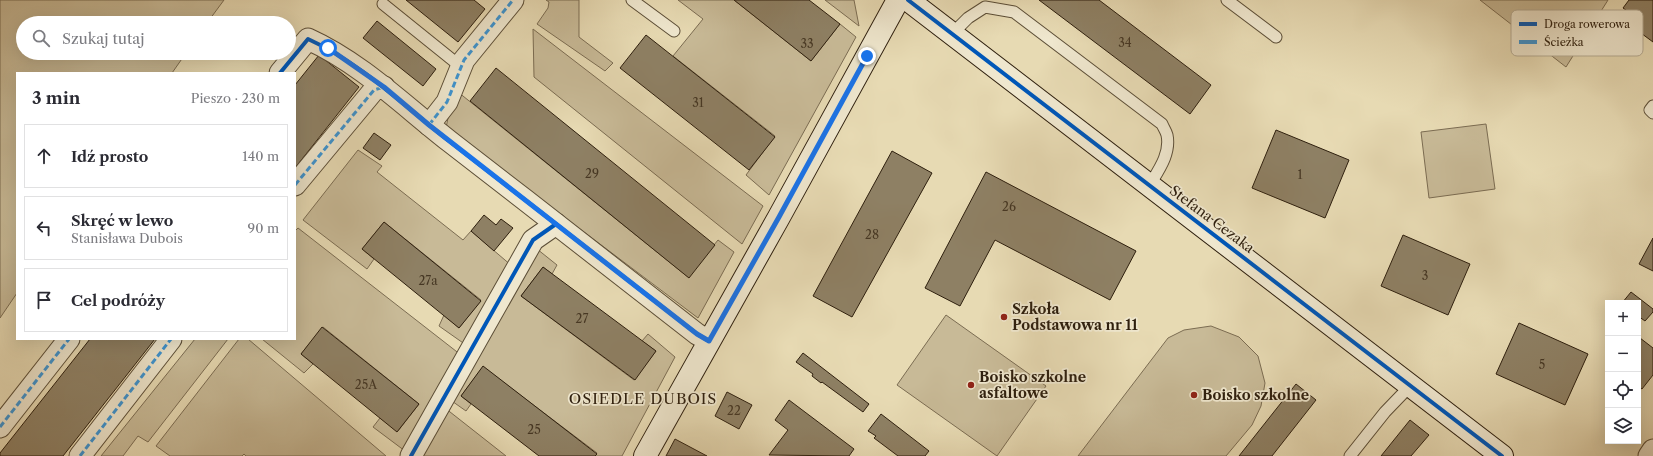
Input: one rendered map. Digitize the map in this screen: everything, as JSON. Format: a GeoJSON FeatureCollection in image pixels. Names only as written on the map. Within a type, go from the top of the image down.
{"type":"FeatureCollection","features":[{"type":"Feature","properties":{"kind":"street"},"geometry":{"type":"LineString","coordinates":[[645,456],[779,217],[898,0]]}},
{"type":"Feature","properties":{"kind":"street","name":"Stefana Cezaka"},"geometry":{"type":"LineString","coordinates":[[908,0],[1502,456]]}},
{"type":"Feature","properties":{"kind":"street"},"geometry":{"type":"LineString","coordinates":[[429,125],[447,102],[460,66],[510,1]]}},
{"type":"Feature","properties":{"kind":"street"},"geometry":{"type":"LineString","coordinates":[[296,54],[308,39],[328,48],[384,87],[429,125],[697,334],[709,341]]}},
{"type":"Feature","properties":{"kind":"street"},"geometry":{"type":"LineString","coordinates":[[281,72],[291,60]]}},
{"type":"Feature","properties":{"kind":"street"},"geometry":{"type":"LineString","coordinates":[[296,184],[374,90],[384,87]]}},
{"type":"Feature","properties":{"kind":"street"},"geometry":{"type":"LineString","coordinates":[[411,456],[533,240],[556,224]]}},
{"type":"Feature","properties":{"kind":"street"},"geometry":{"type":"LineString","coordinates":[[0,427],[68,340]]}},
{"type":"Feature","properties":{"kind":"street"},"geometry":{"type":"LineString","coordinates":[[80,456],[170,340]]}},
{"type":"Feature","properties":{"kind":"street"},"geometry":{"type":"LineString","coordinates":[[1649,456],[1653,450]]}},
{"type":"Feature","properties":{"kind":"lane"},"geometry":{"type":"LineString","coordinates":[[632,0],[674,31]]}},
{"type":"Feature","properties":{"kind":"lane"},"geometry":{"type":"LineString","coordinates":[[1227,0],[1276,37]]}},
{"type":"Feature","properties":{"kind":"lane"},"geometry":{"type":"LineString","coordinates":[[383,4],[460,66]]}},
{"type":"Feature","properties":{"kind":"lane"},"geometry":{"type":"LineString","coordinates":[[952,34],[968,18],[985,7],[1014,12],[1162,124],[1167,135],[1167,150],[1162,166],[1149,186]]}},
{"type":"Feature","properties":{"kind":"lane"},"geometry":{"type":"LineString","coordinates":[[1653,106],[1650,110],[1653,113]]}},
{"type":"Feature","properties":{"kind":"lane"},"geometry":{"type":"LineString","coordinates":[[1350,456],[1385,412],[1410,385]]}},
{"type":"Feature","properties":{"kind":"shaded area"},"geometry":{"type":"Polygon","coordinates":[[[0,0],[224,0],[212,16],[16,16],[16,60],[181,60],[173,72],[16,72],[16,294],[0,318],[0,0]]]}},
{"type":"Feature","properties":{"kind":"shaded area"},"geometry":{"type":"Polygon","coordinates":[[[546,0],[579,0],[579,37],[613,63],[605,71],[537,24],[548,8],[549,2],[546,0]]]}},
{"type":"Feature","properties":{"kind":"shaded area"},"geometry":{"type":"Polygon","coordinates":[[[678,0],[734,0],[811,61],[840,24],[856,37],[769,195],[746,175],[775,136],[673,56],[703,19],[678,0]]]}},
{"type":"Feature","properties":{"kind":"shaded area"},"geometry":{"type":"Polygon","coordinates":[[[825,0],[854,0],[859,26],[825,0]]]}},
{"type":"Feature","properties":{"kind":"shaded area"},"geometry":{"type":"Polygon","coordinates":[[[1480,0],[1608,0],[1602,10],[1511,10],[1511,24],[1480,0]]]}},
{"type":"Feature","properties":{"kind":"shaded area"},"geometry":{"type":"Polygon","coordinates":[[[533,29],[763,206],[742,244],[534,77],[533,29]]]}},
{"type":"Feature","properties":{"kind":"shaded area"},"geometry":{"type":"Polygon","coordinates":[[[1552,56],[1573,56],[1566,67],[1552,56]]]}},
{"type":"Feature","properties":{"kind":"shaded area"},"geometry":{"type":"Polygon","coordinates":[[[458,92],[688,277],[718,240],[734,252],[698,318],[446,128],[451,103],[458,92]]]}},
{"type":"Feature","properties":{"kind":"shaded area"},"geometry":{"type":"Polygon","coordinates":[[[1486,124],[1495,189],[1429,198],[1421,132],[1486,124]]]}},
{"type":"Feature","properties":{"kind":"shaded area"},"geometry":{"type":"Polygon","coordinates":[[[358,150],[382,166],[377,172],[463,240],[471,231],[512,266],[466,345],[439,326],[444,315],[459,328],[481,300],[384,222],[362,249],[374,259],[367,269],[303,220],[358,150]]]}},
{"type":"Feature","properties":{"kind":"shaded area"},"geometry":{"type":"Polygon","coordinates":[[[298,228],[461,355],[405,451],[373,427],[380,418],[398,431],[419,404],[323,327],[301,354],[313,364],[304,373],[263,340],[296,340],[296,230],[298,228]]]}},
{"type":"Feature","properties":{"kind":"shaded area"},"geometry":{"type":"Polygon","coordinates":[[[537,249],[557,265],[552,274],[543,267],[521,296],[634,380],[656,351],[642,341],[648,334],[675,357],[622,456],[595,456],[597,453],[483,367],[461,396],[471,404],[466,411],[449,399],[537,249]]]}},
{"type":"Feature","properties":{"kind":"shaded area","name":"Boisko szkolne asfaltowe"},"geometry":{"type":"Polygon","coordinates":[[[946,315],[1046,386],[997,456],[897,385],[946,315]]]}},
{"type":"Feature","properties":{"kind":"shaded area","name":"Boisko szkolne"},"geometry":{"type":"Polygon","coordinates":[[[1211,326],[1239,337],[1258,356],[1265,383],[1261,406],[1252,425],[1226,456],[1078,456],[1168,338],[1184,330],[1211,326]]]}},
{"type":"Feature","properties":{"kind":"shaded area"},"geometry":{"type":"Polygon","coordinates":[[[194,340],[227,340],[148,442],[138,436],[123,456],[101,456],[194,340]]]}},
{"type":"Feature","properties":{"kind":"shaded area"},"geometry":{"type":"Polygon","coordinates":[[[238,340],[249,340],[386,456],[246,456],[244,454],[242,456],[170,456],[156,446],[238,340]]]}},
{"type":"Feature","properties":{"kind":"shaded area"},"geometry":{"type":"Polygon","coordinates":[[[445,408],[506,456],[417,456],[445,408]]]}},
{"type":"Feature","properties":{"kind":"building"},"geometry":{"type":"Polygon","coordinates":[[[406,0],[474,0],[485,9],[458,42],[406,0]]]}},
{"type":"Feature","properties":{"kind":"building"},"geometry":{"type":"Polygon","coordinates":[[[734,0],[809,0],[840,24],[811,61],[734,0]]]}},
{"type":"Feature","properties":{"kind":"building"},"geometry":{"type":"Polygon","coordinates":[[[1039,0],[1099,0],[1211,85],[1190,114],[1039,0]]]}},
{"type":"Feature","properties":{"kind":"building"},"geometry":{"type":"Polygon","coordinates":[[[1629,0],[1653,0],[1653,42],[1643,35],[1643,10],[1626,10],[1623,8],[1629,0]]]}},
{"type":"Feature","properties":{"kind":"building"},"geometry":{"type":"Polygon","coordinates":[[[377,21],[436,69],[423,86],[363,38],[377,21]]]}},
{"type":"Feature","properties":{"kind":"building"},"geometry":{"type":"Polygon","coordinates":[[[646,35],[775,137],[749,170],[620,68],[646,35]]]}},
{"type":"Feature","properties":{"kind":"building"},"geometry":{"type":"Polygon","coordinates":[[[319,55],[359,87],[296,167],[296,84],[319,55]]]}},
{"type":"Feature","properties":{"kind":"building"},"geometry":{"type":"Polygon","coordinates":[[[496,68],[715,245],[689,278],[470,101],[496,68]]]}},
{"type":"Feature","properties":{"kind":"building"},"geometry":{"type":"Polygon","coordinates":[[[1276,130],[1349,160],[1325,218],[1252,188],[1276,130]]]}},
{"type":"Feature","properties":{"kind":"building"},"geometry":{"type":"Polygon","coordinates":[[[374,133],[391,145],[380,160],[363,148],[374,133]]]}},
{"type":"Feature","properties":{"kind":"building"},"geometry":{"type":"Polygon","coordinates":[[[892,151],[932,173],[852,317],[813,296],[892,151]]]}},
{"type":"Feature","properties":{"kind":"building"},"geometry":{"type":"Polygon","coordinates":[[[986,172],[1136,251],[1110,300],[995,240],[960,306],[925,288],[986,172]]]}},
{"type":"Feature","properties":{"kind":"building"},"geometry":{"type":"Polygon","coordinates":[[[484,215],[496,225],[501,219],[513,228],[494,251],[471,231],[484,215]]]}},
{"type":"Feature","properties":{"kind":"building"},"geometry":{"type":"Polygon","coordinates":[[[384,222],[481,301],[459,328],[362,249],[384,222]]]}},
{"type":"Feature","properties":{"kind":"building"},"geometry":{"type":"Polygon","coordinates":[[[1403,235],[1470,264],[1448,315],[1381,286],[1403,235]]]}},
{"type":"Feature","properties":{"kind":"building"},"geometry":{"type":"Polygon","coordinates":[[[1653,238],[1653,271],[1639,264],[1653,238]]]}},
{"type":"Feature","properties":{"kind":"building"},"geometry":{"type":"Polygon","coordinates":[[[543,267],[656,351],[635,380],[521,296],[543,267]]]}},
{"type":"Feature","properties":{"kind":"building"},"geometry":{"type":"Polygon","coordinates":[[[1631,292],[1653,309],[1653,312],[1645,321],[1641,318],[1641,300],[1624,300],[1631,292]]]}},
{"type":"Feature","properties":{"kind":"building"},"geometry":{"type":"Polygon","coordinates":[[[1519,323],[1588,354],[1565,405],[1496,374],[1519,323]]]}},
{"type":"Feature","properties":{"kind":"building"},"geometry":{"type":"Polygon","coordinates":[[[322,327],[419,404],[397,432],[301,354],[322,327]]]}},
{"type":"Feature","properties":{"kind":"building"},"geometry":{"type":"Polygon","coordinates":[[[1641,339],[1653,348],[1653,375],[1642,389],[1641,339]]]}},
{"type":"Feature","properties":{"kind":"building"},"geometry":{"type":"Polygon","coordinates":[[[89,340],[154,340],[63,456],[0,456],[0,453],[89,340]]]}},
{"type":"Feature","properties":{"kind":"building"},"geometry":{"type":"Polygon","coordinates":[[[803,353],[869,404],[863,412],[822,382],[821,383],[812,376],[813,374],[796,362],[803,353]]]}},
{"type":"Feature","properties":{"kind":"building"},"geometry":{"type":"Polygon","coordinates":[[[483,366],[597,454],[595,456],[539,456],[461,396],[483,366]]]}},
{"type":"Feature","properties":{"kind":"building"},"geometry":{"type":"Polygon","coordinates":[[[1296,384],[1316,400],[1272,456],[1239,456],[1296,384]]]}},
{"type":"Feature","properties":{"kind":"building"},"geometry":{"type":"Polygon","coordinates":[[[727,392],[752,405],[739,429],[715,416],[727,392]]]}},
{"type":"Feature","properties":{"kind":"building"},"geometry":{"type":"Polygon","coordinates":[[[789,400],[854,449],[849,456],[769,455],[788,430],[775,420],[789,400]]]}},
{"type":"Feature","properties":{"kind":"building"},"geometry":{"type":"Polygon","coordinates":[[[881,414],[929,451],[925,456],[898,456],[874,438],[876,436],[868,431],[881,414]]]}},
{"type":"Feature","properties":{"kind":"building"},"geometry":{"type":"Polygon","coordinates":[[[1410,420],[1429,435],[1411,456],[1381,456],[1410,420]]]}},
{"type":"Feature","properties":{"kind":"building"},"geometry":{"type":"Polygon","coordinates":[[[675,439],[707,456],[666,456],[675,439]]]}},
{"type":"Feature","properties":{"kind":"marked path"},"geometry":{"type":"LineString","coordinates":[[429,125],[447,102],[464,60],[513,0]]}},
{"type":"Feature","properties":{"kind":"marked path"},"geometry":{"type":"LineString","coordinates":[[296,184],[374,90],[384,87]]}},
{"type":"Feature","properties":{"kind":"marked path"},"geometry":{"type":"LineString","coordinates":[[0,427],[68,340]]}},
{"type":"Feature","properties":{"kind":"marked path"},"geometry":{"type":"LineString","coordinates":[[80,456],[170,340]]}},
{"type":"Feature","properties":{"kind":"cycle path"},"geometry":{"type":"LineString","coordinates":[[908,0],[1502,456]]}},
{"type":"Feature","properties":{"kind":"cycle path"},"geometry":{"type":"LineString","coordinates":[[296,54],[308,39],[346,60],[364,72],[449,141],[697,334],[709,341]]}},
{"type":"Feature","properties":{"kind":"cycle path"},"geometry":{"type":"LineString","coordinates":[[281,72],[291,60]]}},
{"type":"Feature","properties":{"kind":"cycle path"},"geometry":{"type":"LineString","coordinates":[[411,456],[533,240],[556,224]]}},
{"type":"Feature","properties":{"kind":"place","name":"Szkoła Podstawowa nr 11"},"geometry":{"type":"Point","coordinates":[1004,317]}},
{"type":"Feature","properties":{"kind":"place","name":"Boisko szkolne asfaltowe"},"geometry":{"type":"Point","coordinates":[971,385]}},
{"type":"Feature","properties":{"kind":"place","name":"Boisko szkolne"},"geometry":{"type":"Point","coordinates":[1194,395]}},
{"type":"Feature","properties":{"kind":"district","name":"OSIEDLE DUBOIS"},"geometry":{"type":"Point","coordinates":[643,398]}},
{"type":"Feature","properties":{"kind":"route"},"geometry":{"type":"LineString","coordinates":[[328,48],[384,87],[429,125],[697,334],[709,341],[867,56]]}}]}
